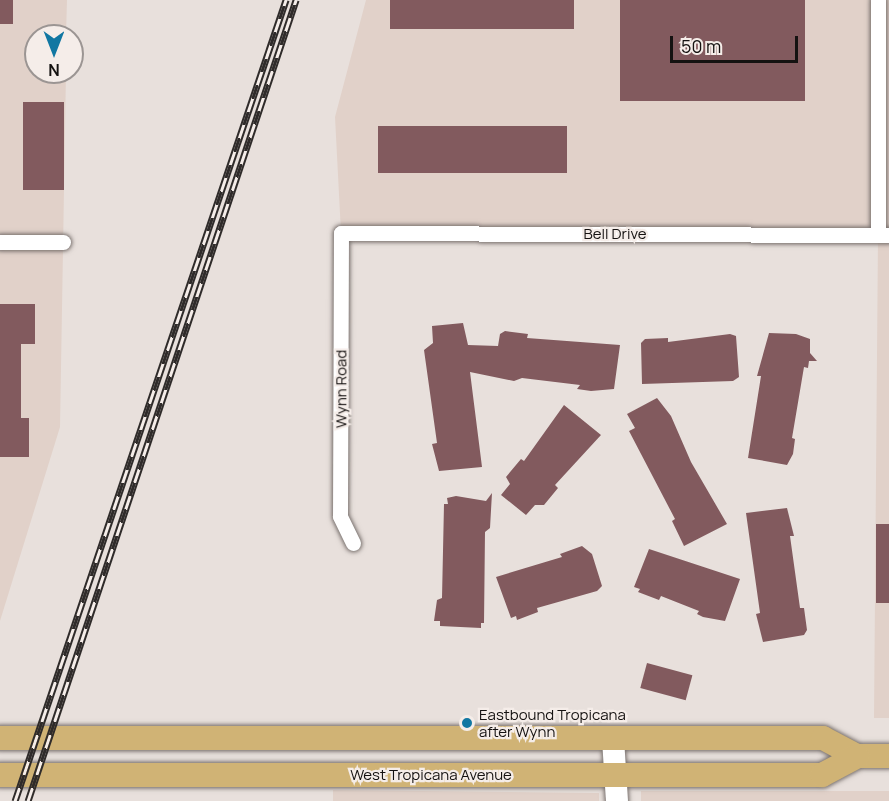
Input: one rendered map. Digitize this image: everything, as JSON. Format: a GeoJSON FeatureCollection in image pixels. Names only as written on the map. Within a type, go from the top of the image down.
{"type":"FeatureCollection","features":[{"type":"Feature","properties":{"kind":"main road","name":"West Tropicana Avenue"},"geometry":{"type":"LineString","coordinates":[[0,738],[823,738],[857,756],[889,756]]}},
{"type":"Feature","properties":{"kind":"main road","name":"West Tropicana Avenue"},"geometry":{"type":"LineString","coordinates":[[0,775],[822,775],[857,756]]}},
{"type":"Feature","properties":{"kind":"street"},"geometry":{"type":"LineString","coordinates":[[878,0],[884,235]]}},
{"type":"Feature","properties":{"kind":"street","name":"Bell Drive"},"geometry":{"type":"LineString","coordinates":[[341,233],[884,235]]}},
{"type":"Feature","properties":{"kind":"street","name":"Wynn Road"},"geometry":{"type":"LineString","coordinates":[[341,233],[340,516],[353,543]]}},
{"type":"Feature","properties":{"kind":"street"},"geometry":{"type":"LineString","coordinates":[[0,242],[63,242]]}},
{"type":"Feature","properties":{"kind":"street"},"geometry":{"type":"LineString","coordinates":[[613,739],[617,801]]}},
{"type":"Feature","properties":{"kind":"shaded area"},"geometry":{"type":"Polygon","coordinates":[[[0,0],[67,0],[66,24],[24,24],[24,84],[66,84],[60,427],[0,621],[0,0]]]}},
{"type":"Feature","properties":{"kind":"shaded area"},"geometry":{"type":"Polygon","coordinates":[[[366,0],[889,0],[889,718],[874,718],[878,235],[341,233],[335,117],[366,0]]]}},
{"type":"Feature","properties":{"kind":"shaded area"},"geometry":{"type":"Polygon","coordinates":[[[333,790],[599,793],[599,801],[333,801],[333,790]]]}},
{"type":"Feature","properties":{"kind":"shaded area"},"geometry":{"type":"Polygon","coordinates":[[[641,791],[889,791],[889,801],[641,801],[641,791]]]}},
{"type":"Feature","properties":{"kind":"building"},"geometry":{"type":"Polygon","coordinates":[[[0,0],[13,0],[13,24],[0,24],[0,0]]]}},
{"type":"Feature","properties":{"kind":"building"},"geometry":{"type":"Polygon","coordinates":[[[390,0],[574,0],[574,29],[390,29],[390,0]]]}},
{"type":"Feature","properties":{"kind":"building"},"geometry":{"type":"Polygon","coordinates":[[[620,0],[805,0],[805,101],[620,101],[620,0]]]}},
{"type":"Feature","properties":{"kind":"building"},"geometry":{"type":"Polygon","coordinates":[[[23,102],[64,102],[64,190],[23,190],[23,102]]]}},
{"type":"Feature","properties":{"kind":"building"},"geometry":{"type":"Polygon","coordinates":[[[378,126],[567,126],[567,173],[378,173],[378,126]]]}},
{"type":"Feature","properties":{"kind":"building"},"geometry":{"type":"Polygon","coordinates":[[[0,304],[35,304],[35,344],[21,344],[21,418],[29,418],[29,457],[0,457],[0,304]]]}},
{"type":"Feature","properties":{"kind":"building"},"geometry":{"type":"Polygon","coordinates":[[[463,323],[468,345],[498,346],[500,334],[505,331],[528,334],[527,338],[620,345],[614,389],[591,391],[577,389],[580,385],[522,378],[514,381],[470,372],[482,467],[439,471],[432,444],[437,443],[424,350],[433,343],[432,326],[463,323]]]}},
{"type":"Feature","properties":{"kind":"building"},"geometry":{"type":"Polygon","coordinates":[[[769,333],[796,334],[810,339],[810,353],[817,361],[809,361],[808,368],[804,367],[792,438],[795,439],[793,454],[787,465],[748,458],[761,376],[757,376],[769,333]]]}},
{"type":"Feature","properties":{"kind":"building"},"geometry":{"type":"Polygon","coordinates":[[[730,334],[736,336],[739,377],[733,381],[642,384],[641,343],[645,339],[668,338],[668,342],[730,334]]]}},
{"type":"Feature","properties":{"kind":"building"},"geometry":{"type":"Polygon","coordinates":[[[657,398],[671,416],[691,462],[727,524],[684,546],[672,521],[675,519],[629,431],[635,428],[627,414],[657,398]]]}},
{"type":"Feature","properties":{"kind":"building"},"geometry":{"type":"Polygon","coordinates":[[[564,405],[601,435],[555,485],[558,488],[544,505],[535,505],[526,515],[501,495],[510,484],[506,477],[521,459],[524,461],[564,405]]]}},
{"type":"Feature","properties":{"kind":"building"},"geometry":{"type":"Polygon","coordinates":[[[492,493],[490,528],[485,532],[484,623],[481,623],[481,628],[440,626],[440,621],[434,621],[437,600],[442,598],[444,504],[448,504],[447,498],[456,496],[486,501],[492,493]]]}},
{"type":"Feature","properties":{"kind":"building"},"geometry":{"type":"Polygon","coordinates":[[[787,508],[794,536],[790,536],[800,608],[804,608],[807,630],[804,635],[763,642],[756,614],[760,613],[746,513],[787,508]]]}},
{"type":"Feature","properties":{"kind":"building"},"geometry":{"type":"Polygon","coordinates":[[[876,524],[889,524],[889,603],[876,603],[876,524]]]}},
{"type":"Feature","properties":{"kind":"building"},"geometry":{"type":"Polygon","coordinates":[[[582,546],[592,554],[602,586],[597,591],[537,608],[538,612],[517,620],[516,616],[511,618],[496,577],[562,557],[560,554],[582,546]]]}},
{"type":"Feature","properties":{"kind":"building"},"geometry":{"type":"Polygon","coordinates":[[[649,549],[740,579],[725,621],[703,617],[697,614],[699,611],[661,596],[659,600],[638,592],[640,589],[634,587],[649,549]]]}},
{"type":"Feature","properties":{"kind":"building"},"geometry":{"type":"Polygon","coordinates":[[[647,663],[692,675],[686,700],[640,688],[647,663]]]}},
{"type":"Feature","properties":{"kind":"railway"},"geometry":{"type":"LineString","coordinates":[[15,801],[286,0]]}},
{"type":"Feature","properties":{"kind":"railway"},"geometry":{"type":"LineString","coordinates":[[28,801],[296,0]]}},
{"type":"Feature","properties":{"kind":"place","name":"Eastbound Tropicana after Wynn"},"geometry":{"type":"Point","coordinates":[467,723]}}]}
